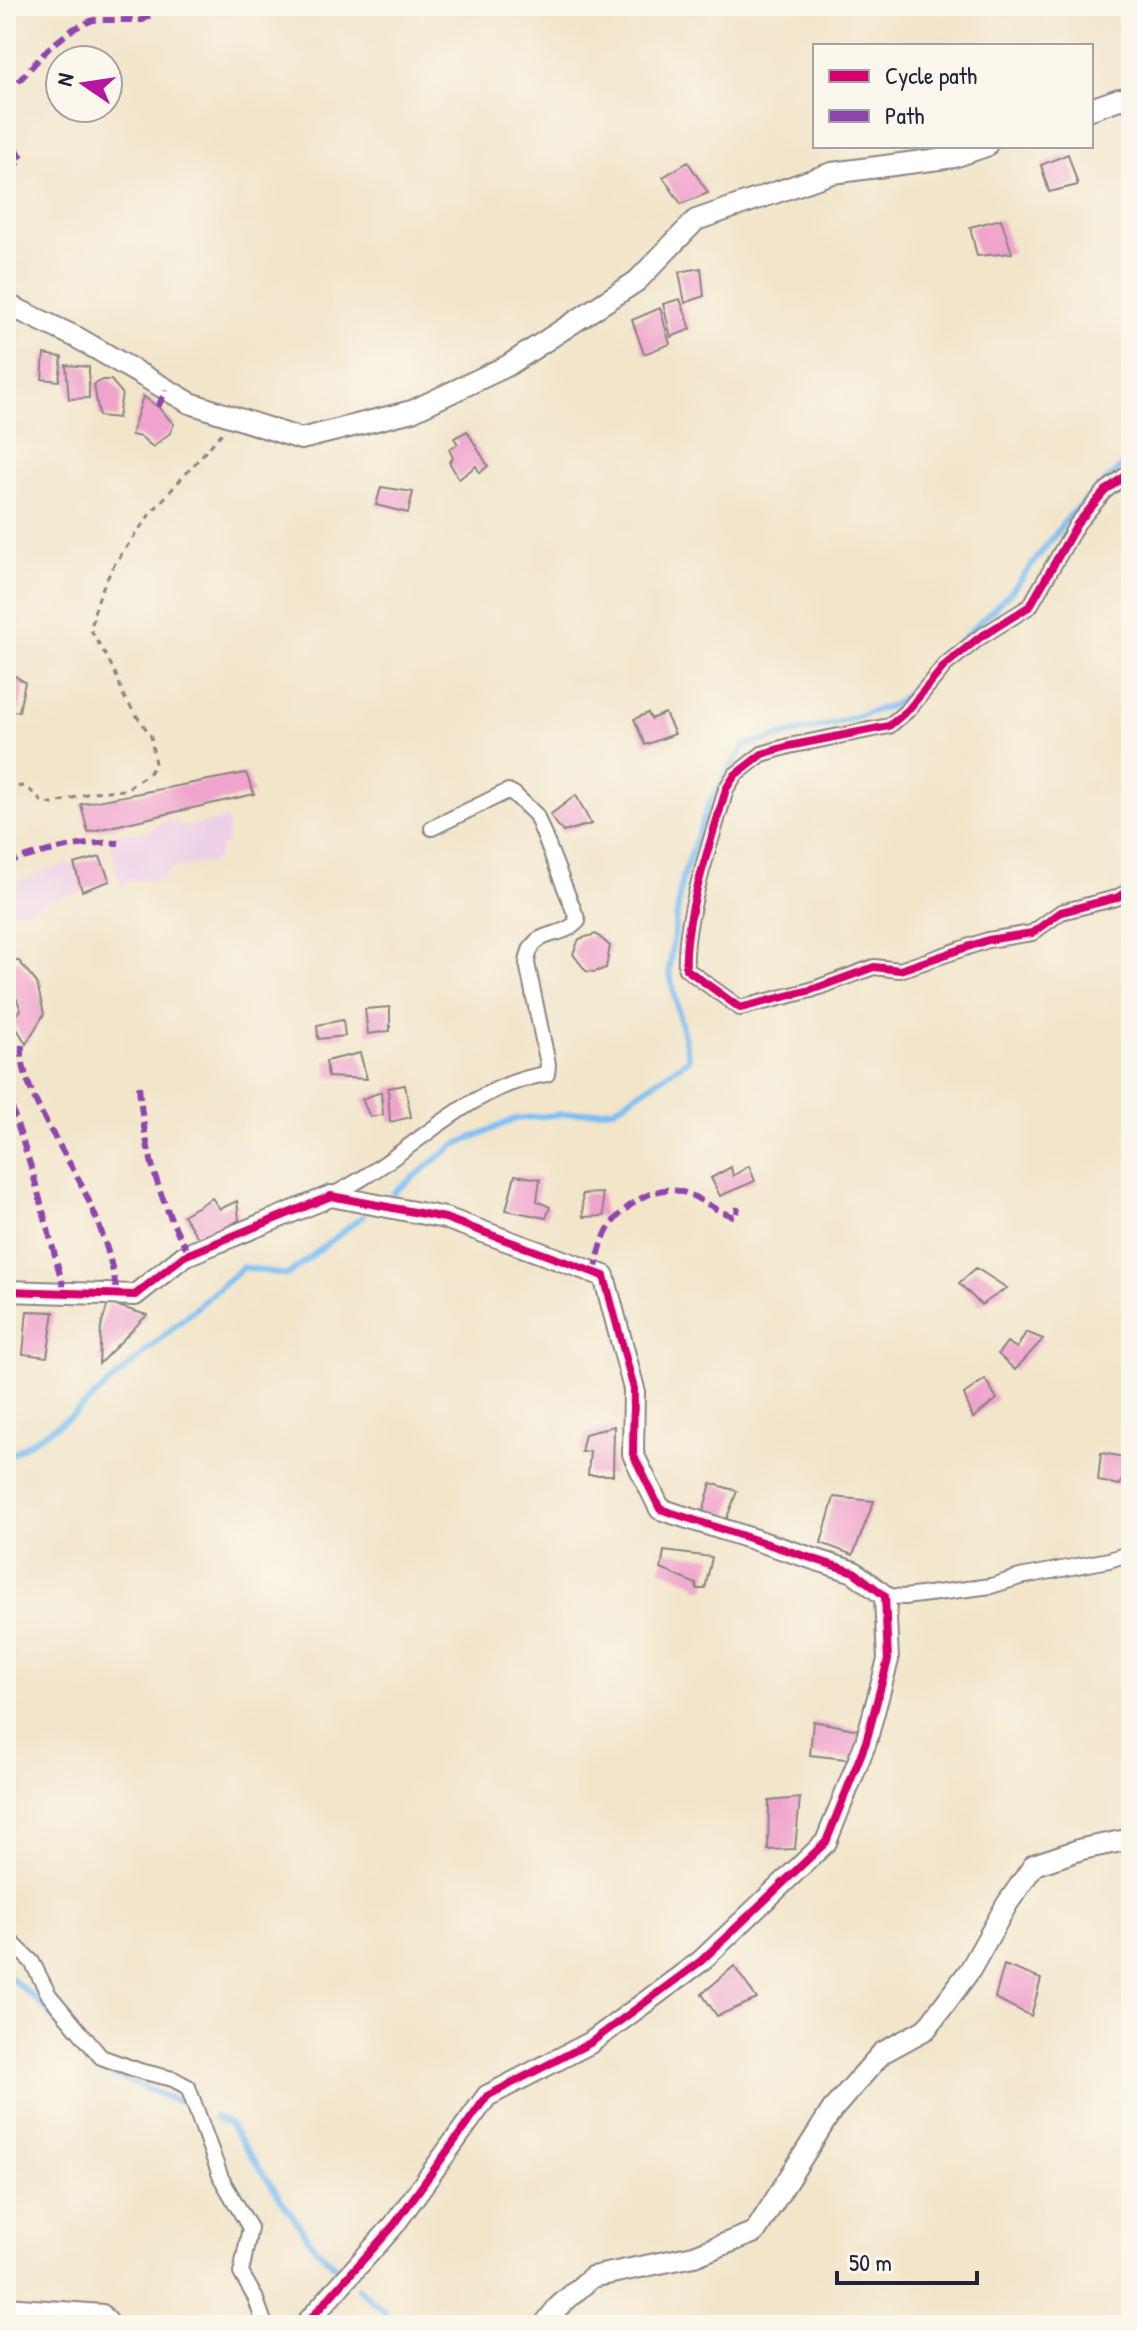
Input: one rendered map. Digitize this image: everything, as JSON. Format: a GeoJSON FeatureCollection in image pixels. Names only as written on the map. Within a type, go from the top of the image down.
{"type":"FeatureCollection","features":[{"type":"Feature","properties":{"kind":"street"},"geometry":{"type":"LineString","coordinates":[[1093,108],[1119,99],[1131,100]]}},
{"type":"Feature","properties":{"kind":"street"},"geometry":{"type":"LineString","coordinates":[[6,304],[76,337],[190,403],[301,439],[412,411],[507,366],[637,281],[696,220],[832,173],[954,157],[980,148]]}},
{"type":"Feature","properties":{"kind":"street"},"geometry":{"type":"LineString","coordinates":[[1131,471],[1105,491],[1077,524],[1030,606],[979,638],[945,665],[908,710],[889,726],[762,754],[735,775],[726,789],[685,946],[686,969],[740,1008],[811,990],[874,967],[900,970],[988,940],[1032,933],[1061,912],[1116,898],[1131,890]]}},
{"type":"Feature","properties":{"kind":"street"},"geometry":{"type":"LineString","coordinates":[[6,1291],[135,1295],[184,1256],[331,1196],[371,1173],[442,1120],[494,1092],[547,1074],[548,1064],[527,963],[528,951],[547,934],[572,927],[578,921],[536,815],[508,791],[432,828]]}},
{"type":"Feature","properties":{"kind":"street"},"geometry":{"type":"LineString","coordinates":[[331,1196],[445,1218],[604,1276],[634,1389],[633,1454],[660,1509],[854,1572],[885,1596],[905,1597],[991,1586],[1131,1553]]}},
{"type":"Feature","properties":{"kind":"street"},"geometry":{"type":"LineString","coordinates":[[305,2325],[394,2225],[487,2096],[590,2043],[701,1961],[826,1842],[866,1742],[888,1660],[885,1596]]}},
{"type":"Feature","properties":{"kind":"street"},"geometry":{"type":"LineString","coordinates":[[544,2325],[558,2307],[592,2277],[694,2256],[755,2232],[832,2110],[882,2053],[926,2029],[970,1970],[1007,1904],[1034,1865],[1082,1849],[1131,1839]]}},
{"type":"Feature","properties":{"kind":"street"},"geometry":{"type":"LineString","coordinates":[[6,1937],[32,1962],[49,1995],[101,2057],[173,2079],[188,2087],[221,2178],[250,2228],[241,2273],[255,2297],[265,2325]]}},
{"type":"Feature","properties":{"kind":"street"},"geometry":{"type":"LineString","coordinates":[[6,2305],[103,2312],[114,2325]]}},
{"type":"Feature","properties":{"kind":"path"},"geometry":{"type":"LineString","coordinates":[[6,789],[28,788],[42,802],[53,804],[93,792],[125,790],[149,773],[155,764],[151,736],[125,699],[114,670],[91,630],[94,613],[115,563],[166,495],[219,439],[232,417]]}},
{"type":"Feature","properties":{"kind":"shaded area"},"geometry":{"type":"Polygon","coordinates":[[[167,819],[187,827],[226,819],[229,829],[217,859],[209,864],[198,863],[171,869],[160,881],[130,880],[120,887],[110,838],[125,833],[147,832],[167,819]]]}},
{"type":"Feature","properties":{"kind":"shaded area"},"geometry":{"type":"Polygon","coordinates":[[[71,862],[82,891],[6,916],[6,885],[71,862]]]}},
{"type":"Feature","properties":{"kind":"building"},"geometry":{"type":"Polygon","coordinates":[[[1068,154],[1078,185],[1049,192],[1041,165],[1068,154]]]}},
{"type":"Feature","properties":{"kind":"building"},"geometry":{"type":"Polygon","coordinates":[[[688,162],[708,193],[681,204],[663,177],[688,162]]]}},
{"type":"Feature","properties":{"kind":"building"},"geometry":{"type":"Polygon","coordinates":[[[1001,219],[1012,253],[977,256],[970,227],[1001,219]]]}},
{"type":"Feature","properties":{"kind":"building"},"geometry":{"type":"Polygon","coordinates":[[[701,268],[704,296],[685,303],[679,272],[701,268]]]}},
{"type":"Feature","properties":{"kind":"building"},"geometry":{"type":"Polygon","coordinates":[[[680,299],[691,329],[671,337],[663,304],[680,299]]]}},
{"type":"Feature","properties":{"kind":"building"},"geometry":{"type":"Polygon","coordinates":[[[660,308],[670,344],[644,354],[632,320],[660,308]]]}},
{"type":"Feature","properties":{"kind":"building"},"geometry":{"type":"Polygon","coordinates":[[[44,354],[62,357],[59,381],[42,379],[44,354]]]}},
{"type":"Feature","properties":{"kind":"building"},"geometry":{"type":"Polygon","coordinates":[[[66,365],[89,367],[89,398],[69,399],[66,365]]]}},
{"type":"Feature","properties":{"kind":"building"},"geometry":{"type":"Polygon","coordinates":[[[111,380],[122,393],[118,418],[99,416],[94,384],[111,380]]]}},
{"type":"Feature","properties":{"kind":"building"},"geometry":{"type":"Polygon","coordinates":[[[143,396],[174,424],[170,433],[153,447],[141,437],[131,435],[143,396]]]}},
{"type":"Feature","properties":{"kind":"building"},"geometry":{"type":"Polygon","coordinates":[[[467,431],[488,466],[480,473],[476,466],[459,479],[449,462],[453,458],[449,449],[458,444],[454,438],[467,431]]]}},
{"type":"Feature","properties":{"kind":"building"},"geometry":{"type":"Polygon","coordinates":[[[381,487],[413,492],[408,513],[376,505],[381,487]]]}},
{"type":"Feature","properties":{"kind":"building"},"geometry":{"type":"Polygon","coordinates":[[[6,675],[13,675],[25,682],[19,711],[6,712],[6,675]]]}},
{"type":"Feature","properties":{"kind":"building"},"geometry":{"type":"Polygon","coordinates":[[[648,713],[651,719],[665,713],[675,734],[645,745],[634,719],[648,713]]]}},
{"type":"Feature","properties":{"kind":"building"},"geometry":{"type":"Polygon","coordinates":[[[246,773],[254,794],[88,832],[81,804],[246,773]]]}},
{"type":"Feature","properties":{"kind":"building"},"geometry":{"type":"Polygon","coordinates":[[[576,795],[591,824],[563,832],[550,815],[576,795]]]}},
{"type":"Feature","properties":{"kind":"building"},"geometry":{"type":"Polygon","coordinates":[[[100,857],[110,881],[82,891],[74,864],[100,857]]]}},
{"type":"Feature","properties":{"kind":"building"},"geometry":{"type":"Polygon","coordinates":[[[596,934],[610,946],[606,968],[586,971],[573,954],[579,939],[596,934]]]}},
{"type":"Feature","properties":{"kind":"building"},"geometry":{"type":"Polygon","coordinates":[[[6,960],[19,961],[37,983],[44,1014],[26,1044],[11,1018],[21,1010],[15,995],[6,1000],[6,960]]]}},
{"type":"Feature","properties":{"kind":"building"},"geometry":{"type":"Polygon","coordinates":[[[390,1007],[390,1031],[368,1034],[365,1009],[390,1007]]]}},
{"type":"Feature","properties":{"kind":"building"},"geometry":{"type":"Polygon","coordinates":[[[343,1020],[345,1036],[318,1039],[317,1025],[343,1020]]]}},
{"type":"Feature","properties":{"kind":"building"},"geometry":{"type":"Polygon","coordinates":[[[360,1053],[367,1079],[328,1077],[326,1061],[360,1053]]]}},
{"type":"Feature","properties":{"kind":"building"},"geometry":{"type":"Polygon","coordinates":[[[405,1085],[411,1117],[390,1122],[388,1088],[405,1085]]]}},
{"type":"Feature","properties":{"kind":"building"},"geometry":{"type":"Polygon","coordinates":[[[381,1092],[383,1115],[370,1117],[362,1099],[381,1092]]]}},
{"type":"Feature","properties":{"kind":"building"},"geometry":{"type":"Polygon","coordinates":[[[749,1166],[755,1181],[720,1196],[711,1178],[731,1167],[733,1176],[749,1166]]]}},
{"type":"Feature","properties":{"kind":"building"},"geometry":{"type":"Polygon","coordinates":[[[515,1175],[540,1179],[537,1201],[550,1207],[546,1218],[506,1210],[515,1175]]]}},
{"type":"Feature","properties":{"kind":"building"},"geometry":{"type":"Polygon","coordinates":[[[602,1193],[604,1216],[583,1217],[582,1194],[602,1193]]]}},
{"type":"Feature","properties":{"kind":"building"},"geometry":{"type":"Polygon","coordinates":[[[212,1198],[220,1209],[237,1201],[239,1220],[201,1242],[183,1215],[212,1198]]]}},
{"type":"Feature","properties":{"kind":"building"},"geometry":{"type":"Polygon","coordinates":[[[976,1268],[1007,1288],[981,1305],[959,1283],[976,1268]]]}},
{"type":"Feature","properties":{"kind":"building"},"geometry":{"type":"Polygon","coordinates":[[[108,1303],[147,1315],[99,1364],[101,1327],[108,1303]]]}},
{"type":"Feature","properties":{"kind":"building"},"geometry":{"type":"Polygon","coordinates":[[[6,1306],[12,1306],[15,1344],[6,1345],[6,1306]]]}},
{"type":"Feature","properties":{"kind":"building"},"geometry":{"type":"Polygon","coordinates":[[[27,1311],[54,1312],[47,1357],[23,1354],[27,1311]]]}},
{"type":"Feature","properties":{"kind":"building"},"geometry":{"type":"Polygon","coordinates":[[[1026,1332],[1043,1339],[1015,1370],[998,1354],[1007,1342],[1017,1348],[1026,1332]]]}},
{"type":"Feature","properties":{"kind":"building"},"geometry":{"type":"Polygon","coordinates":[[[985,1379],[997,1399],[973,1418],[964,1394],[985,1379]]]}},
{"type":"Feature","properties":{"kind":"building"},"geometry":{"type":"Polygon","coordinates":[[[614,1426],[613,1475],[588,1475],[590,1451],[581,1452],[585,1434],[614,1426]]]}},
{"type":"Feature","properties":{"kind":"building"},"geometry":{"type":"Polygon","coordinates":[[[1101,1453],[1131,1458],[1120,1485],[1098,1481],[1101,1453]]]}},
{"type":"Feature","properties":{"kind":"building"},"geometry":{"type":"Polygon","coordinates":[[[711,1483],[737,1491],[725,1523],[703,1512],[711,1483]]]}},
{"type":"Feature","properties":{"kind":"building"},"geometry":{"type":"Polygon","coordinates":[[[834,1497],[874,1501],[853,1555],[821,1543],[834,1497]]]}},
{"type":"Feature","properties":{"kind":"building"},"geometry":{"type":"Polygon","coordinates":[[[664,1551],[712,1557],[705,1589],[697,1589],[696,1584],[661,1569],[664,1551]]]}},
{"type":"Feature","properties":{"kind":"building"},"geometry":{"type":"Polygon","coordinates":[[[813,1721],[864,1731],[854,1760],[810,1755],[813,1721]]]}},
{"type":"Feature","properties":{"kind":"building"},"geometry":{"type":"Polygon","coordinates":[[[800,1798],[795,1849],[768,1850],[769,1801],[800,1798]]]}},
{"type":"Feature","properties":{"kind":"building"},"geometry":{"type":"Polygon","coordinates":[[[1004,1965],[1041,1979],[1031,2016],[995,1998],[1004,1965]]]}},
{"type":"Feature","properties":{"kind":"building"},"geometry":{"type":"Polygon","coordinates":[[[734,1966],[757,1999],[717,2016],[702,1994],[734,1966]]]}},
{"type":"Feature","properties":{"kind":"waterway"},"geometry":{"type":"LineString","coordinates":[[393,1193],[455,1145],[515,1119],[614,1109],[689,1059],[669,970],[682,879],[710,801],[745,745],[836,723],[896,704],[1012,591],[1069,516],[1131,458]]}},
{"type":"Feature","properties":{"kind":"waterway"},"geometry":{"type":"LineString","coordinates":[[6,1458],[73,1415],[243,1267],[287,1275],[363,1216]]}},
{"type":"Feature","properties":{"kind":"waterway"},"geometry":{"type":"LineString","coordinates":[[6,1974],[38,2001],[96,2068],[177,2101]]}},
{"type":"Feature","properties":{"kind":"waterway"},"geometry":{"type":"LineString","coordinates":[[215,2117],[228,2123],[315,2248],[336,2267]]}},
{"type":"Feature","properties":{"kind":"waterway"},"geometry":{"type":"LineString","coordinates":[[358,2288],[383,2310],[389,2325]]}},
{"type":"Feature","properties":{"kind":"marked path"},"geometry":{"type":"LineString","coordinates":[[6,95],[49,48],[73,29],[93,20],[143,20],[165,6]]}},
{"type":"Feature","properties":{"kind":"marked path"},"geometry":{"type":"LineString","coordinates":[[6,133],[23,159],[6,173]]}},
{"type":"Feature","properties":{"kind":"marked path"},"geometry":{"type":"LineString","coordinates":[[158,407],[166,390]]}},
{"type":"Feature","properties":{"kind":"marked path"},"geometry":{"type":"LineString","coordinates":[[6,863],[76,846],[119,843]]}},
{"type":"Feature","properties":{"kind":"marked path"},"geometry":{"type":"LineString","coordinates":[[22,1045],[27,1079],[34,1098],[99,1224],[117,1295]]}},
{"type":"Feature","properties":{"kind":"marked path"},"geometry":{"type":"LineString","coordinates":[[139,1086],[154,1173],[169,1215],[190,1254]]}},
{"type":"Feature","properties":{"kind":"marked path"},"geometry":{"type":"LineString","coordinates":[[6,1090],[32,1170],[65,1293]]}},
{"type":"Feature","properties":{"kind":"marked path"},"geometry":{"type":"LineString","coordinates":[[595,1273],[602,1243],[610,1226],[630,1206],[647,1195],[665,1190],[682,1192],[736,1217],[738,1207]]}},
{"type":"Feature","properties":{"kind":"cycle path"},"geometry":{"type":"LineString","coordinates":[[1131,471],[1105,491],[1077,524],[1030,606],[979,638],[945,665],[908,710],[889,726],[762,754],[735,775],[726,789],[700,879],[689,927],[686,969],[740,1008],[811,990],[874,967],[900,970],[988,940],[1032,933],[1061,912],[1116,898],[1131,890]]}},
{"type":"Feature","properties":{"kind":"cycle path"},"geometry":{"type":"LineString","coordinates":[[6,1291],[135,1295],[184,1256],[331,1196],[445,1218],[604,1276],[634,1389],[633,1454],[660,1509],[854,1572],[885,1596],[888,1660],[866,1742],[826,1842],[701,1961],[590,2043],[487,2096],[394,2225],[305,2325]]}}]}
